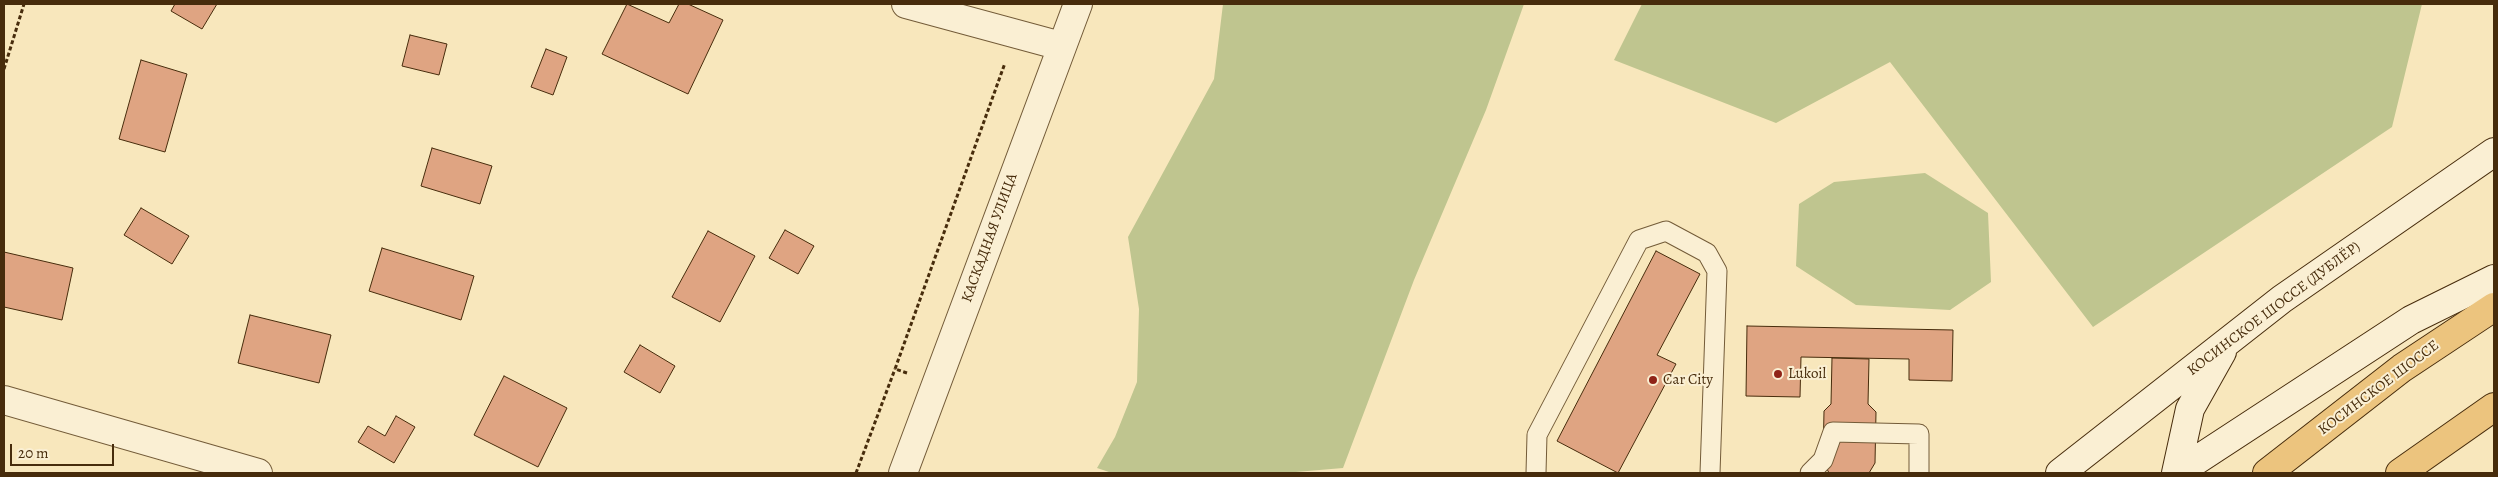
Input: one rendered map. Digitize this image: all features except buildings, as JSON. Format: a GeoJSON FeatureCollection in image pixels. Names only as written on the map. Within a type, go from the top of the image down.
{"type":"FeatureCollection","features":[{"type":"Feature","properties":{"kind":"highway","name":"КОСИНСКОЕ ШОССЕ"},"geometry":{"type":"LineString","coordinates":[[2267,473],[2402,368],[2494,307]]}},
{"type":"Feature","properties":{"kind":"highway"},"geometry":{"type":"LineString","coordinates":[[2400,473],[2494,407]]}},
{"type":"Feature","properties":{"kind":"main road"},"geometry":{"type":"LineString","coordinates":[[906,4],[1061,46]]}},
{"type":"Feature","properties":{"kind":"main road","name":"КАСКАДНАЯ УЛИЦА"},"geometry":{"type":"LineString","coordinates":[[903,473],[1078,4]]}},
{"type":"Feature","properties":{"kind":"main road","name":"КОСИНСКОЕ ШОССЕ (ДУБЛЁР)"},"geometry":{"type":"LineString","coordinates":[[2062,469],[2282,299],[2494,152]]}},
{"type":"Feature","properties":{"kind":"main road"},"geometry":{"type":"LineString","coordinates":[[2176,473],[2411,320],[2494,278]]}},
{"type":"Feature","properties":{"kind":"main road"},"geometry":{"type":"LineString","coordinates":[[2176,473],[2190,408],[2229,340]]}},
{"type":"Feature","properties":{"kind":"main road"},"geometry":{"type":"LineString","coordinates":[[4,400],[258,473]]}},
{"type":"Feature","properties":{"kind":"lane"},"geometry":{"type":"LineString","coordinates":[[1536,473],[1537,436],[1639,240],[1666,232],[1707,253],[1717,271],[1710,473]]}},
{"type":"Feature","properties":{"kind":"lane"},"geometry":{"type":"LineString","coordinates":[[1810,473],[1823,460],[1833,432],[1875,432],[1919,434],[1919,473]]}},
{"type":"Feature","properties":{"kind":"path"},"geometry":{"type":"LineString","coordinates":[[4,69],[24,4]]}},
{"type":"Feature","properties":{"kind":"path"},"geometry":{"type":"LineString","coordinates":[[856,473],[1016,34]]}},
{"type":"Feature","properties":{"kind":"path"},"geometry":{"type":"LineString","coordinates":[[895,369],[910,374]]}},
{"type":"Feature","properties":{"kind":"green space"},"geometry":{"type":"Polygon","coordinates":[[[1223,4],[1524,4],[1486,110],[1414,280],[1343,468],[1284,473],[1112,473],[1097,468],[1115,437],[1137,382],[1139,309],[1128,237],[1214,79],[1223,4]]]}},
{"type":"Feature","properties":{"kind":"green space"},"geometry":{"type":"Polygon","coordinates":[[[1642,4],[2422,4],[2392,127],[2093,327],[1890,62],[1776,123],[1614,60],[1642,4]]]}},
{"type":"Feature","properties":{"kind":"green space"},"geometry":{"type":"Polygon","coordinates":[[[1925,173],[1988,213],[1991,282],[1950,310],[1856,305],[1796,266],[1799,204],[1834,182],[1925,173]]]}},
{"type":"Feature","properties":{"kind":"place","name":"Lukoil"},"geometry":{"type":"Point","coordinates":[1778,374]}},
{"type":"Feature","properties":{"kind":"place","name":"Car City"},"geometry":{"type":"Point","coordinates":[1653,380]}}]}
